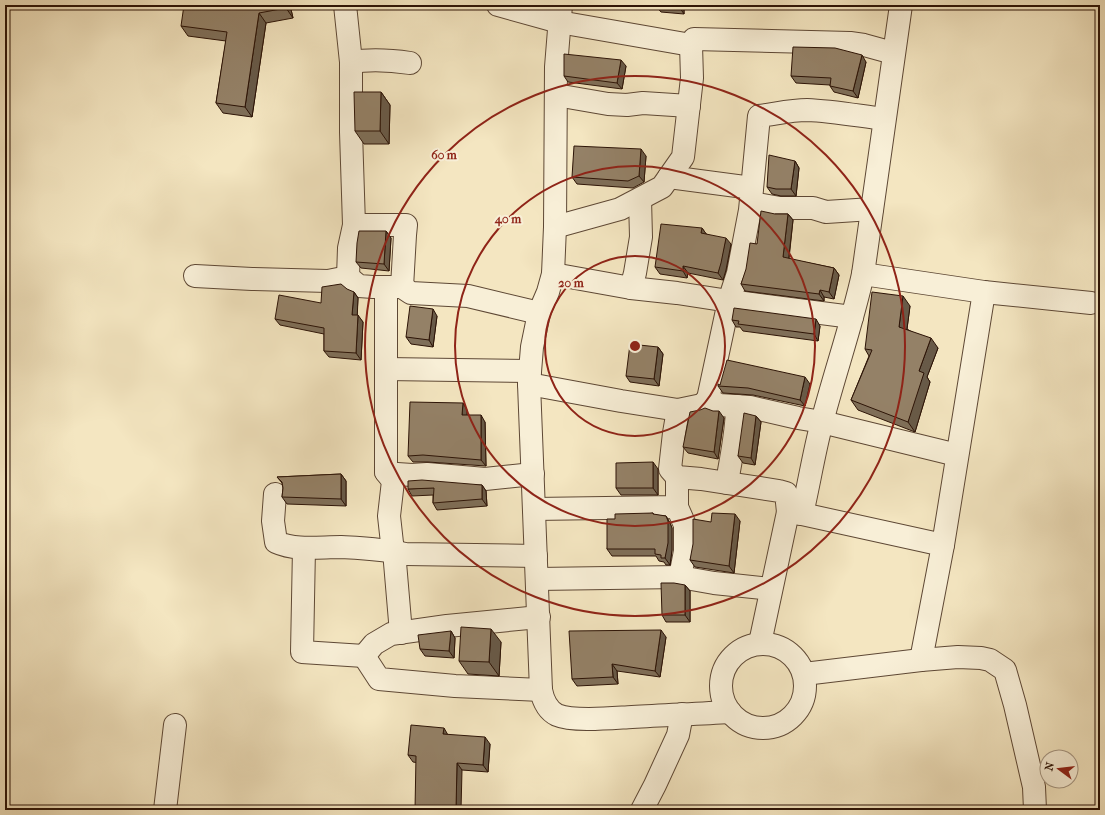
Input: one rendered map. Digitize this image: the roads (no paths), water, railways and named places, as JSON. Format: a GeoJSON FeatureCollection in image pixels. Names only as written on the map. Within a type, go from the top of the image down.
{"type":"FeatureCollection","features":[{"type":"Feature","properties":{"kind":"street"},"geometry":{"type":"LineString","coordinates":[[345,5],[350,62],[354,225],[349,248],[348,277]]}},
{"type":"Feature","properties":{"kind":"street"},"geometry":{"type":"LineString","coordinates":[[498,5],[560,14],[691,45]]}},
{"type":"Feature","properties":{"kind":"street"},"geometry":{"type":"LineString","coordinates":[[760,643],[771,589],[822,422],[863,274],[893,53],[901,5]]}},
{"type":"Feature","properties":{"kind":"street"},"geometry":{"type":"LineString","coordinates":[[560,14],[556,67],[553,274],[548,292],[539,313],[532,347],[530,377],[541,690],[543,701],[555,714],[566,717],[597,718],[730,712]]}},
{"type":"Feature","properties":{"kind":"street"},"geometry":{"type":"LineString","coordinates":[[554,227],[620,209],[662,187],[683,157],[692,78],[691,45],[694,39],[850,43],[864,45],[893,53]]}},
{"type":"Feature","properties":{"kind":"street"},"geometry":{"type":"LineString","coordinates":[[350,62],[364,60],[389,60],[410,63]]}},
{"type":"Feature","properties":{"kind":"street"},"geometry":{"type":"LineString","coordinates":[[556,95],[608,104],[627,105],[643,103],[689,106]]}},
{"type":"Feature","properties":{"kind":"street"},"geometry":{"type":"LineString","coordinates":[[386,369],[530,377],[621,401],[678,410],[702,406],[708,399],[729,301],[738,273],[752,195],[758,116],[806,110],[884,119]]}},
{"type":"Feature","properties":{"kind":"street"},"geometry":{"type":"LineString","coordinates":[[669,177],[752,195],[780,208],[813,208],[826,212],[872,209]]}},
{"type":"Feature","properties":{"kind":"street"},"geometry":{"type":"LineString","coordinates":[[630,288],[635,273],[641,237],[640,199]]}},
{"type":"Feature","properties":{"kind":"street"},"geometry":{"type":"LineString","coordinates":[[354,225],[406,225],[394,287],[386,369],[386,472],[393,481],[388,516],[394,552],[401,633]]}},
{"type":"Feature","properties":{"kind":"street"},"geometry":{"type":"LineString","coordinates":[[553,274],[630,288],[677,293],[852,318]]}},
{"type":"Feature","properties":{"kind":"street"},"geometry":{"type":"LineString","coordinates":[[863,274],[984,292],[1091,303]]}},
{"type":"Feature","properties":{"kind":"street"},"geometry":{"type":"LineString","coordinates":[[195,276],[328,281],[348,277]]}},
{"type":"Feature","properties":{"kind":"street"},"geometry":{"type":"LineString","coordinates":[[348,277],[359,286],[394,287],[411,293],[468,296],[539,313]]}},
{"type":"Feature","properties":{"kind":"street"},"geometry":{"type":"LineString","coordinates":[[921,660],[944,545],[957,455],[984,292]]}},
{"type":"Feature","properties":{"kind":"street"},"geometry":{"type":"LineString","coordinates":[[708,399],[719,405],[750,407],[822,422],[957,455]]}},
{"type":"Feature","properties":{"kind":"street"},"geometry":{"type":"LineString","coordinates":[[727,483],[737,416],[737,406]]}},
{"type":"Feature","properties":{"kind":"street"},"geometry":{"type":"LineString","coordinates":[[678,410],[670,469],[677,477],[677,507],[685,525],[685,551],[680,577]]}},
{"type":"Feature","properties":{"kind":"street"},"geometry":{"type":"LineString","coordinates":[[386,472],[404,475],[427,474],[485,479],[533,474]]}},
{"type":"Feature","properties":{"kind":"street"},"geometry":{"type":"LineString","coordinates":[[677,477],[779,491],[786,494],[795,513]]}},
{"type":"Feature","properties":{"kind":"street"},"geometry":{"type":"LineString","coordinates":[[275,494],[273,521],[276,542],[284,546],[304,548],[340,547],[405,554],[536,556]]}},
{"type":"Feature","properties":{"kind":"street"},"geometry":{"type":"LineString","coordinates":[[534,509],[677,507]]}},
{"type":"Feature","properties":{"kind":"street"},"geometry":{"type":"LineString","coordinates":[[795,513],[944,545]]}},
{"type":"Feature","properties":{"kind":"street"},"geometry":{"type":"LineString","coordinates":[[304,548],[302,652],[364,656]]}},
{"type":"Feature","properties":{"kind":"street"},"geometry":{"type":"LineString","coordinates":[[537,578],[680,577],[714,583],[771,589]]}},
{"type":"Feature","properties":{"kind":"street"},"geometry":{"type":"LineString","coordinates":[[364,656],[374,644],[391,634],[447,626],[539,617]]}},
{"type":"Feature","properties":{"kind":"street"},"geometry":{"type":"LineString","coordinates":[[760,643],[774,644],[787,651],[798,661],[804,674],[805,689],[802,704],[793,716],[782,724],[768,728],[754,727],[740,722],[730,712],[724,701],[721,688],[722,675],[727,663],[736,653],[747,646],[760,643]]}},
{"type":"Feature","properties":{"kind":"street"},"geometry":{"type":"LineString","coordinates":[[364,656],[379,679],[455,686],[541,690]]}},
{"type":"Feature","properties":{"kind":"street"},"geometry":{"type":"LineString","coordinates":[[804,674],[958,657],[990,660],[1005,670],[1015,705],[1034,787],[1035,810]]}},
{"type":"Feature","properties":{"kind":"street"},"geometry":{"type":"LineString","coordinates":[[642,810],[678,735],[682,714]]}},
{"type":"Feature","properties":{"kind":"street"},"geometry":{"type":"LineString","coordinates":[[164,810],[175,726]]}}]}
